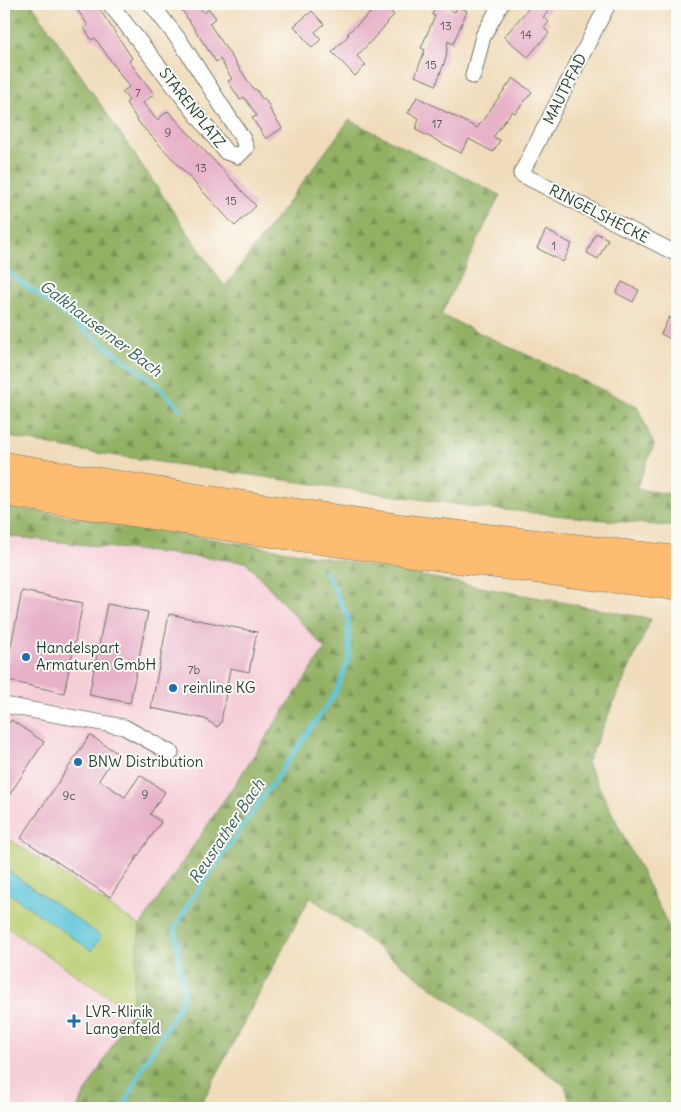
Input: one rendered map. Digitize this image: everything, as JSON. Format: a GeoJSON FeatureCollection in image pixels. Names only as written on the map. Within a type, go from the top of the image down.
{"type":"FeatureCollection","features":[{"type":"Feature","properties":{"kind":"highway"},"geometry":{"type":"LineString","coordinates":[[4,466],[210,500],[400,528],[677,560]]}},
{"type":"Feature","properties":{"kind":"highway"},"geometry":{"type":"LineString","coordinates":[[4,492],[394,552],[677,586]]}},
{"type":"Feature","properties":{"kind":"street","name":"STARENPLATZ"},"geometry":{"type":"LineString","coordinates":[[110,4],[226,152],[238,156],[246,148],[243,139],[180,41],[151,4]]}},
{"type":"Feature","properties":{"kind":"street"},"geometry":{"type":"LineString","coordinates":[[473,76],[483,36],[501,4]]}},
{"type":"Feature","properties":{"kind":"street","name":"MAUTPFAD"},"geometry":{"type":"LineString","coordinates":[[522,174],[608,4]]}},
{"type":"Feature","properties":{"kind":"street","name":"RINGELSHECKE"},"geometry":{"type":"LineString","coordinates":[[522,174],[677,254]]}},
{"type":"Feature","properties":{"kind":"street"},"geometry":{"type":"LineString","coordinates":[[4,705],[124,727],[171,753]]}},
{"type":"Feature","properties":{"kind":"shaded area"},"geometry":{"type":"Polygon","coordinates":[[[4,536],[246,562],[325,649],[140,926],[4,834],[4,536]]]}},
{"type":"Feature","properties":{"kind":"shaded area","name":"LVR-Klinik Langenfeld"},"geometry":{"type":"Polygon","coordinates":[[[4,926],[156,1029],[115,1108],[4,1108],[4,926]]]}},
{"type":"Feature","properties":{"kind":"green space"},"geometry":{"type":"Polygon","coordinates":[[[4,4],[32,4],[225,287],[349,120],[500,195],[441,315],[637,406],[654,445],[636,489],[677,495],[677,527],[474,507],[83,451],[4,436],[4,4]]]}},
{"type":"Feature","properties":{"kind":"green space"},"geometry":{"type":"Polygon","coordinates":[[[4,506],[294,552],[651,619],[587,763],[677,943],[677,1108],[572,1108],[565,1086],[310,897],[199,1108],[77,1108],[131,1012],[140,926],[325,649],[246,562],[4,536],[4,506]]]}},
{"type":"Feature","properties":{"kind":"green space"},"geometry":{"type":"Polygon","coordinates":[[[4,836],[140,926],[131,1012],[4,926],[4,836]]]}},
{"type":"Feature","properties":{"kind":"water"},"geometry":{"type":"Polygon","coordinates":[[[4,868],[101,936],[92,951],[4,890],[4,868]]]}},
{"type":"Feature","properties":{"kind":"building"},"geometry":{"type":"Polygon","coordinates":[[[73,4],[96,4],[132,58],[129,61],[154,94],[143,103],[157,120],[168,111],[256,206],[235,226],[140,124],[126,103],[129,100],[122,92],[129,87],[95,38],[92,40],[84,28],[88,25],[73,4]]]}},
{"type":"Feature","properties":{"kind":"building"},"geometry":{"type":"Polygon","coordinates":[[[178,4],[197,4],[204,13],[209,9],[216,18],[209,23],[254,90],[256,89],[262,99],[264,98],[282,128],[266,139],[252,118],[257,116],[244,97],[240,100],[228,81],[232,79],[220,59],[216,62],[178,4]]]}},
{"type":"Feature","properties":{"kind":"building"},"geometry":{"type":"Polygon","coordinates":[[[380,4],[384,4],[394,15],[357,56],[366,65],[355,76],[332,52],[349,35],[347,34],[380,4]]]}},
{"type":"Feature","properties":{"kind":"building"},"geometry":{"type":"Polygon","coordinates":[[[436,4],[455,12],[457,6],[467,11],[453,44],[448,41],[446,58],[436,85],[415,76],[425,50],[421,48],[435,16],[432,15],[436,4]]]}},
{"type":"Feature","properties":{"kind":"building"},"geometry":{"type":"Polygon","coordinates":[[[532,4],[555,4],[543,17],[549,22],[544,28],[549,33],[528,57],[504,37],[532,4]]]}},
{"type":"Feature","properties":{"kind":"building"},"geometry":{"type":"Polygon","coordinates":[[[312,11],[324,24],[315,32],[321,39],[312,48],[294,26],[312,11]]]}},
{"type":"Feature","properties":{"kind":"building"},"geometry":{"type":"Polygon","coordinates":[[[513,78],[532,92],[515,113],[512,111],[493,137],[500,140],[493,152],[469,139],[461,153],[416,130],[419,118],[408,113],[417,97],[477,128],[513,78]]]}},
{"type":"Feature","properties":{"kind":"building"},"geometry":{"type":"Polygon","coordinates":[[[546,230],[572,244],[563,262],[537,248],[546,230]]]}},
{"type":"Feature","properties":{"kind":"building"},"geometry":{"type":"Polygon","coordinates":[[[596,233],[608,239],[598,259],[587,253],[596,233]]]}},
{"type":"Feature","properties":{"kind":"building"},"geometry":{"type":"Polygon","coordinates":[[[622,282],[639,290],[633,302],[616,293],[622,282]]]}},
{"type":"Feature","properties":{"kind":"building"},"geometry":{"type":"Polygon","coordinates":[[[669,317],[677,322],[677,327],[671,339],[661,334],[669,317]]]}},
{"type":"Feature","properties":{"kind":"building"},"geometry":{"type":"Polygon","coordinates":[[[22,591],[83,603],[64,693],[4,680],[22,591]]]}},
{"type":"Feature","properties":{"kind":"building"},"geometry":{"type":"Polygon","coordinates":[[[107,604],[148,612],[130,703],[89,695],[107,604]]]}},
{"type":"Feature","properties":{"kind":"building"},"geometry":{"type":"Polygon","coordinates":[[[169,614],[257,632],[249,672],[230,668],[221,723],[217,727],[205,719],[151,708],[169,614]]]}},
{"type":"Feature","properties":{"kind":"building"},"geometry":{"type":"Polygon","coordinates":[[[11,720],[44,742],[4,803],[4,730],[11,720]]]}},
{"type":"Feature","properties":{"kind":"building"},"geometry":{"type":"Polygon","coordinates":[[[90,735],[117,753],[99,780],[125,797],[140,775],[165,792],[150,814],[161,822],[110,897],[21,838],[90,735]]]}},
{"type":"Feature","properties":{"kind":"waterway","name":"Galkhauserner Bach"},"geometry":{"type":"LineString","coordinates":[[4,269],[155,383],[181,409]]}},
{"type":"Feature","properties":{"kind":"waterway","name":"Reusrather Bach"},"geometry":{"type":"LineString","coordinates":[[123,1108],[144,1064],[176,1012],[184,995],[175,928],[189,903],[336,692],[349,657],[348,617],[325,571]]}},
{"type":"Feature","properties":{"kind":"place","name":"Handelspart Armaturen GmbH"},"geometry":{"type":"Point","coordinates":[26,657]}},
{"type":"Feature","properties":{"kind":"place","name":"reinline KG"},"geometry":{"type":"Point","coordinates":[173,688]}},
{"type":"Feature","properties":{"kind":"place","name":"BNW Distribution"},"geometry":{"type":"Point","coordinates":[78,762]}},
{"type":"Feature","properties":{"kind":"place","name":"LVR-Klinik Langenfeld"},"geometry":{"type":"Point","coordinates":[74,1021]}}]}
